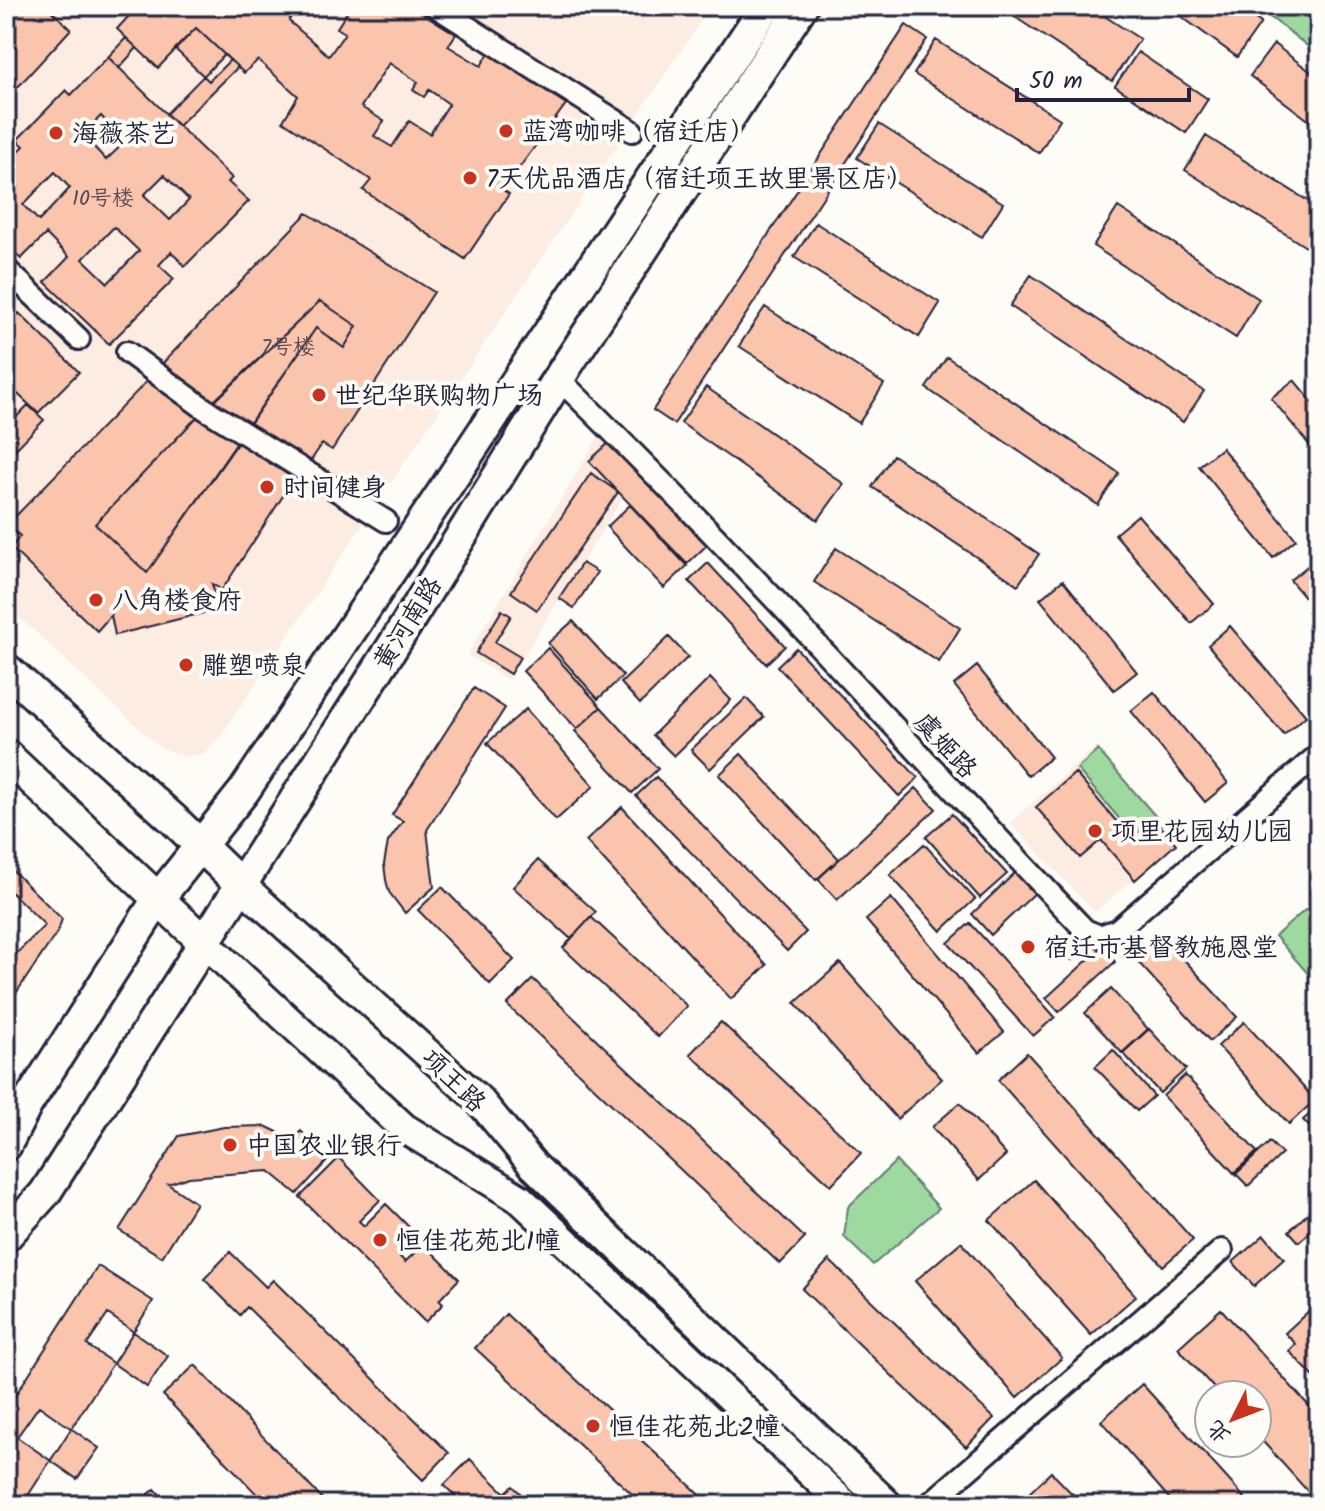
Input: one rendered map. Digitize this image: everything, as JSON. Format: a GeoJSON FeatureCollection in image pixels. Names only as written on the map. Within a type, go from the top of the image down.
{"type":"FeatureCollection","features":[{"type":"Feature","properties":{"kind":"main road","name":"黄河南路"},"geometry":{"type":"LineString","coordinates":[[6,1145],[27,1104],[158,899],[244,791],[766,6]]}},
{"type":"Feature","properties":{"kind":"main road","name":"黄河南路"},"geometry":{"type":"LineString","coordinates":[[6,1236],[45,1193],[559,379],[802,6]]}},
{"type":"Feature","properties":{"kind":"main road","name":"项王路"},"geometry":{"type":"LineString","coordinates":[[6,669],[479,1100],[534,1166],[888,1505]]}},
{"type":"Feature","properties":{"kind":"main road"},"geometry":{"type":"LineString","coordinates":[[6,755],[404,1128],[520,1199],[845,1505]]}},
{"type":"Feature","properties":{"kind":"street"},"geometry":{"type":"LineString","coordinates":[[435,6],[632,131]]}},
{"type":"Feature","properties":{"kind":"street"},"geometry":{"type":"LineString","coordinates":[[6,269],[79,339]]}},
{"type":"Feature","properties":{"kind":"street"},"geometry":{"type":"LineString","coordinates":[[127,352],[217,417],[386,521]]}},
{"type":"Feature","properties":{"kind":"street","name":"虞姬路"},"geometry":{"type":"LineString","coordinates":[[559,379],[698,521],[1085,930],[1100,936],[1117,930],[1319,754]]}},
{"type":"Feature","properties":{"kind":"street"},"geometry":{"type":"LineString","coordinates":[[928,1505],[1222,1250]]}},
{"type":"Feature","properties":{"kind":"shaded area"},"geometry":{"type":"Polygon","coordinates":[[[6,6],[711,6],[220,737],[204,753],[185,757],[161,748],[6,605],[6,6]]]}},
{"type":"Feature","properties":{"kind":"shaded area"},"geometry":{"type":"Polygon","coordinates":[[[602,431],[640,470],[508,680],[467,655],[602,431]]]}},
{"type":"Feature","properties":{"kind":"shaded area","name":"项里花园幼儿园"},"geometry":{"type":"Polygon","coordinates":[[[1097,746],[1179,840],[1095,912],[1010,823],[1097,746]]]}},
{"type":"Feature","properties":{"kind":"green space"},"geometry":{"type":"Polygon","coordinates":[[[1256,6],[1319,6],[1319,55],[1256,6]]]}},
{"type":"Feature","properties":{"kind":"green space"},"geometry":{"type":"Polygon","coordinates":[[[1098,750],[1156,817],[1134,836],[1077,769],[1098,750]]]}},
{"type":"Feature","properties":{"kind":"green space"},"geometry":{"type":"Polygon","coordinates":[[[1319,898],[1319,970],[1311,977],[1275,936],[1319,898]]]}},
{"type":"Feature","properties":{"kind":"green space"},"geometry":{"type":"Polygon","coordinates":[[[896,1161],[939,1208],[873,1265],[844,1237],[848,1207],[896,1161]]]}},
{"type":"Feature","properties":{"kind":"building"},"geometry":{"type":"Polygon","coordinates":[[[6,6],[46,6],[71,29],[6,100],[6,46],[16,35],[6,25],[6,6]]]}},
{"type":"Feature","properties":{"kind":"building"},"geometry":{"type":"Polygon","coordinates":[[[138,6],[295,6],[289,21],[329,56],[345,33],[337,28],[351,6],[411,6],[456,34],[448,46],[481,66],[489,53],[566,104],[503,190],[509,194],[465,259],[363,190],[371,180],[283,121],[298,96],[258,60],[244,73],[196,28],[158,68],[117,29],[138,6]],[[389,63],[361,107],[384,121],[374,136],[392,147],[409,121],[430,134],[449,104],[429,90],[424,97],[413,90],[418,82],[389,63]]]}},
{"type":"Feature","properties":{"kind":"building"},"geometry":{"type":"Polygon","coordinates":[[[998,6],[1089,6],[1140,39],[1112,81],[998,6]]]}},
{"type":"Feature","properties":{"kind":"building"},"geometry":{"type":"Polygon","coordinates":[[[1167,6],[1237,6],[1261,23],[1237,57],[1167,6]]]}},
{"type":"Feature","properties":{"kind":"building"},"geometry":{"type":"Polygon","coordinates":[[[906,25],[927,39],[674,424],[653,410],[906,25]]]}},
{"type":"Feature","properties":{"kind":"building"},"geometry":{"type":"Polygon","coordinates":[[[196,28],[230,60],[209,81],[175,49],[196,28]]]}},
{"type":"Feature","properties":{"kind":"building"},"geometry":{"type":"Polygon","coordinates":[[[126,38],[137,48],[119,68],[108,57],[126,38]]]}},
{"type":"Feature","properties":{"kind":"building"},"geometry":{"type":"Polygon","coordinates":[[[936,40],[1060,119],[1039,153],[914,74],[936,40]]]}},
{"type":"Feature","properties":{"kind":"building"},"geometry":{"type":"Polygon","coordinates":[[[1274,44],[1319,78],[1319,128],[1250,76],[1274,44]]]}},
{"type":"Feature","properties":{"kind":"building"},"geometry":{"type":"Polygon","coordinates":[[[1138,52],[1208,99],[1186,133],[1115,86],[1138,52]]]}},
{"type":"Feature","properties":{"kind":"building"},"geometry":{"type":"Polygon","coordinates":[[[224,55],[238,67],[178,126],[166,114],[224,55]]]}},
{"type":"Feature","properties":{"kind":"building"},"geometry":{"type":"Polygon","coordinates":[[[108,57],[232,178],[228,182],[249,201],[185,266],[171,252],[159,265],[174,279],[109,344],[45,282],[69,257],[46,234],[21,259],[6,244],[6,164],[24,146],[17,140],[66,90],[71,95],[108,57]],[[101,116],[82,134],[106,160],[125,142],[101,116]],[[55,172],[23,205],[39,221],[70,188],[55,172]],[[164,175],[144,195],[170,220],[189,200],[164,175]],[[114,227],[83,259],[108,283],[139,251],[114,227]]]}},
{"type":"Feature","properties":{"kind":"building"},"geometry":{"type":"Polygon","coordinates":[[[879,124],[1003,203],[982,237],[857,158],[879,124]]]}},
{"type":"Feature","properties":{"kind":"building"},"geometry":{"type":"Polygon","coordinates":[[[1206,136],[1319,208],[1319,234],[1309,249],[1185,170],[1206,136]]]}},
{"type":"Feature","properties":{"kind":"building"},"geometry":{"type":"Polygon","coordinates":[[[1118,207],[1259,299],[1236,338],[1093,246],[1118,207]]]}},
{"type":"Feature","properties":{"kind":"building"},"geometry":{"type":"Polygon","coordinates":[[[307,213],[434,292],[332,450],[322,444],[304,471],[245,430],[316,328],[344,348],[357,326],[320,301],[208,408],[157,369],[307,213]]]}},
{"type":"Feature","properties":{"kind":"building"},"geometry":{"type":"Polygon","coordinates":[[[816,223],[940,303],[919,337],[794,257],[816,223]]]}},
{"type":"Feature","properties":{"kind":"building"},"geometry":{"type":"Polygon","coordinates":[[[1031,275],[1204,391],[1183,422],[1010,306],[1031,275]]]}},
{"type":"Feature","properties":{"kind":"building"},"geometry":{"type":"Polygon","coordinates":[[[320,301],[357,326],[344,348],[316,328],[147,573],[95,524],[197,417],[320,301]]]}},
{"type":"Feature","properties":{"kind":"building"},"geometry":{"type":"Polygon","coordinates":[[[765,307],[884,384],[859,423],[739,346],[765,307]]]}},
{"type":"Feature","properties":{"kind":"building"},"geometry":{"type":"Polygon","coordinates":[[[19,313],[79,372],[38,413],[6,383],[6,326],[19,313]]]}},
{"type":"Feature","properties":{"kind":"building"},"geometry":{"type":"Polygon","coordinates":[[[947,357],[1119,473],[1098,505],[926,388],[947,357]]]}},
{"type":"Feature","properties":{"kind":"building"},"geometry":{"type":"Polygon","coordinates":[[[150,378],[197,417],[95,524],[147,573],[239,441],[294,479],[222,590],[212,584],[219,609],[115,635],[111,615],[97,631],[11,548],[20,536],[7,525],[150,378]]]}},
{"type":"Feature","properties":{"kind":"building"},"geometry":{"type":"Polygon","coordinates":[[[1294,380],[1319,410],[1319,457],[1271,398],[1294,380]]]}},
{"type":"Feature","properties":{"kind":"building"},"geometry":{"type":"Polygon","coordinates":[[[706,387],[844,484],[818,520],[681,423],[706,387]]]}},
{"type":"Feature","properties":{"kind":"building"},"geometry":{"type":"Polygon","coordinates":[[[28,405],[44,420],[6,459],[6,428],[28,405]]]}},
{"type":"Feature","properties":{"kind":"building"},"geometry":{"type":"Polygon","coordinates":[[[610,442],[708,544],[687,564],[589,461],[610,442]]]}},
{"type":"Feature","properties":{"kind":"building"},"geometry":{"type":"Polygon","coordinates":[[[1222,448],[1296,539],[1273,558],[1199,466],[1222,448]]]}},
{"type":"Feature","properties":{"kind":"building"},"geometry":{"type":"Polygon","coordinates":[[[893,455],[1039,554],[1018,585],[872,487],[893,455]]]}},
{"type":"Feature","properties":{"kind":"building"},"geometry":{"type":"Polygon","coordinates":[[[591,473],[618,492],[537,610],[511,592],[591,473]]]}},
{"type":"Feature","properties":{"kind":"building"},"geometry":{"type":"Polygon","coordinates":[[[630,505],[687,566],[664,588],[607,527],[630,505]]]}},
{"type":"Feature","properties":{"kind":"building"},"geometry":{"type":"Polygon","coordinates":[[[1138,515],[1214,604],[1191,623],[1115,534],[1138,515]]]}},
{"type":"Feature","properties":{"kind":"building"},"geometry":{"type":"Polygon","coordinates":[[[836,548],[960,628],[939,662],[814,582],[836,548]]]}},
{"type":"Feature","properties":{"kind":"building"},"geometry":{"type":"Polygon","coordinates":[[[1314,561],[1319,568],[1319,615],[1290,580],[1314,561]]]}},
{"type":"Feature","properties":{"kind":"building"},"geometry":{"type":"Polygon","coordinates":[[[582,563],[597,572],[574,608],[559,598],[582,563]]]}},
{"type":"Feature","properties":{"kind":"building"},"geometry":{"type":"Polygon","coordinates":[[[708,563],[785,646],[766,664],[689,581],[708,563]]]}},
{"type":"Feature","properties":{"kind":"building"},"geometry":{"type":"Polygon","coordinates":[[[1063,580],[1137,672],[1114,690],[1040,599],[1063,580]]]}},
{"type":"Feature","properties":{"kind":"building"},"geometry":{"type":"Polygon","coordinates":[[[502,610],[511,616],[495,642],[520,657],[510,674],[476,653],[502,610]]]}},
{"type":"Feature","properties":{"kind":"building"},"geometry":{"type":"Polygon","coordinates":[[[573,621],[623,676],[598,699],[548,643],[573,621]]]}},
{"type":"Feature","properties":{"kind":"building"},"geometry":{"type":"Polygon","coordinates":[[[1230,626],[1306,716],[1284,735],[1208,645],[1230,626]]]}},
{"type":"Feature","properties":{"kind":"building"},"geometry":{"type":"Polygon","coordinates":[[[669,637],[688,657],[640,704],[621,683],[669,637]]]}},
{"type":"Feature","properties":{"kind":"building"},"geometry":{"type":"Polygon","coordinates":[[[548,648],[601,707],[577,729],[523,671],[548,648]]]}},
{"type":"Feature","properties":{"kind":"building"},"geometry":{"type":"Polygon","coordinates":[[[796,648],[918,778],[899,796],[777,666],[796,648]]]}},
{"type":"Feature","properties":{"kind":"building"},"geometry":{"type":"Polygon","coordinates":[[[977,666],[1051,757],[1028,776],[954,685],[977,666]]]}},
{"type":"Feature","properties":{"kind":"building"},"geometry":{"type":"Polygon","coordinates":[[[710,678],[731,700],[674,756],[653,735],[710,678]]]}},
{"type":"Feature","properties":{"kind":"building"},"geometry":{"type":"Polygon","coordinates":[[[474,688],[505,708],[427,830],[434,887],[405,913],[389,892],[386,880],[384,864],[388,842],[403,821],[392,815],[474,688]]]}},
{"type":"Feature","properties":{"kind":"building"},"geometry":{"type":"Polygon","coordinates":[[[1154,692],[1228,783],[1205,802],[1131,711],[1154,692]]]}},
{"type":"Feature","properties":{"kind":"building"},"geometry":{"type":"Polygon","coordinates":[[[746,698],[764,717],[710,769],[691,750],[746,698]]]}},
{"type":"Feature","properties":{"kind":"building"},"geometry":{"type":"Polygon","coordinates":[[[601,707],[658,769],[632,793],[575,731],[601,707]]]}},
{"type":"Feature","properties":{"kind":"building"},"geometry":{"type":"Polygon","coordinates":[[[526,709],[594,786],[556,820],[487,743],[526,709]]]}},
{"type":"Feature","properties":{"kind":"building"},"geometry":{"type":"Polygon","coordinates":[[[741,754],[839,859],[816,880],[719,775],[741,754]]]}},
{"type":"Feature","properties":{"kind":"building"},"geometry":{"type":"Polygon","coordinates":[[[1075,773],[1134,842],[1157,822],[1176,844],[1135,880],[1101,840],[1080,858],[1036,807],[1075,773]]]}},
{"type":"Feature","properties":{"kind":"building"},"geometry":{"type":"Polygon","coordinates":[[[656,777],[806,932],[787,951],[636,796],[656,777]]]}},
{"type":"Feature","properties":{"kind":"building"},"geometry":{"type":"Polygon","coordinates":[[[916,788],[936,809],[837,900],[818,879],[916,788]]]}},
{"type":"Feature","properties":{"kind":"building"},"geometry":{"type":"Polygon","coordinates":[[[622,807],[767,965],[731,999],[586,841],[622,807]]]}},
{"type":"Feature","properties":{"kind":"building"},"geometry":{"type":"Polygon","coordinates":[[[952,814],[1007,874],[980,898],[926,837],[952,814]]]}},
{"type":"Feature","properties":{"kind":"building"},"geometry":{"type":"Polygon","coordinates":[[[924,844],[975,899],[941,931],[890,875],[924,844]]]}},
{"type":"Feature","properties":{"kind":"building"},"geometry":{"type":"Polygon","coordinates":[[[538,860],[596,912],[571,939],[513,887],[538,860]]]}},
{"type":"Feature","properties":{"kind":"building"},"geometry":{"type":"Polygon","coordinates":[[[6,864],[62,919],[58,931],[6,1008],[6,864]]]}},
{"type":"Feature","properties":{"kind":"building"},"geometry":{"type":"Polygon","coordinates":[[[1018,870],[1038,890],[991,935],[972,914],[1018,870]]]}},
{"type":"Feature","properties":{"kind":"building"},"geometry":{"type":"Polygon","coordinates":[[[6,887],[45,925],[15,955],[6,946],[6,887]]]}},
{"type":"Feature","properties":{"kind":"building"},"geometry":{"type":"Polygon","coordinates":[[[442,887],[514,960],[490,984],[418,910],[442,887]]]}},
{"type":"Feature","properties":{"kind":"building"},"geometry":{"type":"Polygon","coordinates":[[[891,898],[1004,1032],[979,1053],[866,920],[891,898]]]}},
{"type":"Feature","properties":{"kind":"building"},"geometry":{"type":"Polygon","coordinates":[[[591,917],[687,1006],[658,1037],[563,948],[591,917]]]}},
{"type":"Feature","properties":{"kind":"building"},"geometry":{"type":"Polygon","coordinates":[[[970,923],[1055,1017],[1033,1036],[948,943],[970,923]]]}},
{"type":"Feature","properties":{"kind":"building"},"geometry":{"type":"Polygon","coordinates":[[[1077,926],[1092,942],[1072,960],[1057,945],[1077,926]]]}},
{"type":"Feature","properties":{"kind":"building"},"geometry":{"type":"Polygon","coordinates":[[[1165,939],[1237,1017],[1210,1041],[1139,963],[1165,939]]]}},
{"type":"Feature","properties":{"kind":"building"},"geometry":{"type":"Polygon","coordinates":[[[1102,947],[1115,962],[1059,1012],[1046,998],[1102,947]]]}},
{"type":"Feature","properties":{"kind":"building"},"geometry":{"type":"Polygon","coordinates":[[[840,963],[942,1079],[897,1119],[795,1003],[840,963]]]}},
{"type":"Feature","properties":{"kind":"building"},"geometry":{"type":"Polygon","coordinates":[[[533,979],[805,1238],[780,1264],[507,1005],[533,979]]]}},
{"type":"Feature","properties":{"kind":"building"},"geometry":{"type":"Polygon","coordinates":[[[1111,989],[1148,1029],[1122,1053],[1085,1013],[1111,989]]]}},
{"type":"Feature","properties":{"kind":"building"},"geometry":{"type":"Polygon","coordinates":[[[721,1022],[861,1153],[831,1185],[690,1054],[721,1022]]]}},
{"type":"Feature","properties":{"kind":"building"},"geometry":{"type":"Polygon","coordinates":[[[1244,1022],[1315,1100],[1289,1124],[1218,1046],[1244,1022]]]}},
{"type":"Feature","properties":{"kind":"building"},"geometry":{"type":"Polygon","coordinates":[[[1149,1029],[1186,1069],[1160,1093],[1123,1053],[1149,1029]]]}},
{"type":"Feature","properties":{"kind":"building"},"geometry":{"type":"Polygon","coordinates":[[[1113,1050],[1154,1096],[1137,1111],[1095,1067],[1113,1050]]]}},
{"type":"Feature","properties":{"kind":"building"},"geometry":{"type":"Polygon","coordinates":[[[1027,1053],[1193,1240],[1163,1266],[998,1080],[1027,1053]]]}},
{"type":"Feature","properties":{"kind":"building"},"geometry":{"type":"Polygon","coordinates":[[[1185,1075],[1257,1152],[1234,1173],[1163,1096],[1185,1075]]]}},
{"type":"Feature","properties":{"kind":"building"},"geometry":{"type":"Polygon","coordinates":[[[960,1103],[1006,1155],[979,1180],[932,1127],[960,1103]]]}},
{"type":"Feature","properties":{"kind":"building"},"geometry":{"type":"Polygon","coordinates":[[[1319,1106],[1319,1137],[1303,1120],[1319,1106]]]}},
{"type":"Feature","properties":{"kind":"building"},"geometry":{"type":"Polygon","coordinates":[[[265,1126],[292,1139],[301,1131],[329,1159],[297,1194],[269,1171],[189,1177],[168,1184],[196,1203],[162,1257],[119,1230],[179,1136],[224,1127],[265,1126]]]}},
{"type":"Feature","properties":{"kind":"building"},"geometry":{"type":"Polygon","coordinates":[[[1270,1142],[1282,1154],[1248,1186],[1236,1174],[1270,1142]]]}},
{"type":"Feature","properties":{"kind":"building","name":"恒佳花苑北1幢"},"geometry":{"type":"Polygon","coordinates":[[[339,1158],[380,1200],[359,1221],[364,1226],[386,1204],[419,1237],[400,1257],[405,1262],[424,1244],[459,1279],[439,1300],[443,1304],[425,1322],[300,1197],[339,1158]]]}},
{"type":"Feature","properties":{"kind":"building"},"geometry":{"type":"Polygon","coordinates":[[[1034,1180],[1136,1296],[1091,1335],[989,1220],[1034,1180]]]}},
{"type":"Feature","properties":{"kind":"building"},"geometry":{"type":"Polygon","coordinates":[[[1318,1204],[1319,1224],[1299,1242],[1289,1231],[1318,1204]]]}},
{"type":"Feature","properties":{"kind":"building"},"geometry":{"type":"Polygon","coordinates":[[[1264,1235],[1284,1259],[1254,1286],[1233,1262],[1264,1235]]]}},
{"type":"Feature","properties":{"kind":"building"},"geometry":{"type":"Polygon","coordinates":[[[961,1242],[1062,1358],[1017,1398],[915,1281],[961,1242]]]}},
{"type":"Feature","properties":{"kind":"building"},"geometry":{"type":"Polygon","coordinates":[[[230,1252],[266,1287],[273,1280],[449,1453],[423,1480],[247,1307],[240,1315],[204,1279],[230,1252]]]}},
{"type":"Feature","properties":{"kind":"building"},"geometry":{"type":"Polygon","coordinates":[[[829,1260],[994,1418],[966,1447],[802,1289],[829,1260]]]}},
{"type":"Feature","properties":{"kind":"building"},"geometry":{"type":"Polygon","coordinates":[[[98,1266],[153,1301],[22,1505],[11,1505],[6,1502],[6,1410],[98,1266]]]}},
{"type":"Feature","properties":{"kind":"building"},"geometry":{"type":"Polygon","coordinates":[[[1221,1309],[1319,1417],[1319,1504],[1273,1453],[1273,1379],[1206,1379],[1178,1348],[1221,1309]]]}},
{"type":"Feature","properties":{"kind":"building"},"geometry":{"type":"Polygon","coordinates":[[[1311,1309],[1319,1317],[1319,1372],[1314,1377],[1289,1351],[1296,1344],[1285,1333],[1311,1309]]]}},
{"type":"Feature","properties":{"kind":"building"},"geometry":{"type":"Polygon","coordinates":[[[108,1314],[168,1356],[147,1387],[87,1345],[108,1314]]]}},
{"type":"Feature","properties":{"kind":"building","name":"恒佳花苑北2幢"},"geometry":{"type":"Polygon","coordinates":[[[506,1314],[711,1505],[644,1505],[475,1348],[506,1314]]]}},
{"type":"Feature","properties":{"kind":"building"},"geometry":{"type":"Polygon","coordinates":[[[195,1365],[328,1505],[267,1505],[163,1395],[195,1365]]]}},
{"type":"Feature","properties":{"kind":"building"},"geometry":{"type":"Polygon","coordinates":[[[1142,1384],[1193,1441],[1193,1459],[1210,1459],[1251,1505],[1175,1505],[1101,1421],[1142,1384]]]}},
{"type":"Feature","properties":{"kind":"building"},"geometry":{"type":"Polygon","coordinates":[[[39,1406],[99,1448],[77,1479],[17,1437],[39,1406]]]}},
{"type":"Feature","properties":{"kind":"building"},"geometry":{"type":"Polygon","coordinates":[[[470,1459],[505,1493],[513,1486],[532,1505],[464,1505],[444,1485],[470,1459]]]}},
{"type":"Feature","properties":{"kind":"building"},"geometry":{"type":"Polygon","coordinates":[[[1051,1472],[1083,1505],[1028,1505],[1023,1499],[1051,1472]]]}},
{"type":"Feature","properties":{"kind":"building"},"geometry":{"type":"Polygon","coordinates":[[[155,1489],[169,1505],[136,1505],[155,1489]]]}},
{"type":"Feature","properties":{"kind":"place","name":"蓝湾咖啡（宿迁店）"},"geometry":{"type":"Point","coordinates":[506,131]}},
{"type":"Feature","properties":{"kind":"place","name":"海薇茶艺"},"geometry":{"type":"Point","coordinates":[56,133]}},
{"type":"Feature","properties":{"kind":"place","name":"7天优品酒店（宿迁项王故里景区店）"},"geometry":{"type":"Point","coordinates":[470,178]}},
{"type":"Feature","properties":{"kind":"place","name":"世纪华联购物广场"},"geometry":{"type":"Point","coordinates":[319,395]}},
{"type":"Feature","properties":{"kind":"place","name":"时间健身"},"geometry":{"type":"Point","coordinates":[267,487]}},
{"type":"Feature","properties":{"kind":"place","name":"八角楼食府"},"geometry":{"type":"Point","coordinates":[96,600]}},
{"type":"Feature","properties":{"kind":"place","name":"雕塑喷泉"},"geometry":{"type":"Point","coordinates":[186,665]}},
{"type":"Feature","properties":{"kind":"place","name":"项里花园幼儿园"},"geometry":{"type":"Point","coordinates":[1095,831]}},
{"type":"Feature","properties":{"kind":"place","name":"宿迁市基督教施恩堂"},"geometry":{"type":"Point","coordinates":[1028,947]}},
{"type":"Feature","properties":{"kind":"place","name":"中国农业银行"},"geometry":{"type":"Point","coordinates":[230,1145]}},
{"type":"Feature","properties":{"kind":"place","name":"恒佳花苑北1幢"},"geometry":{"type":"Point","coordinates":[380,1240]}},
{"type":"Feature","properties":{"kind":"place","name":"恒佳花苑北2幢"},"geometry":{"type":"Point","coordinates":[593,1426]}}]}
